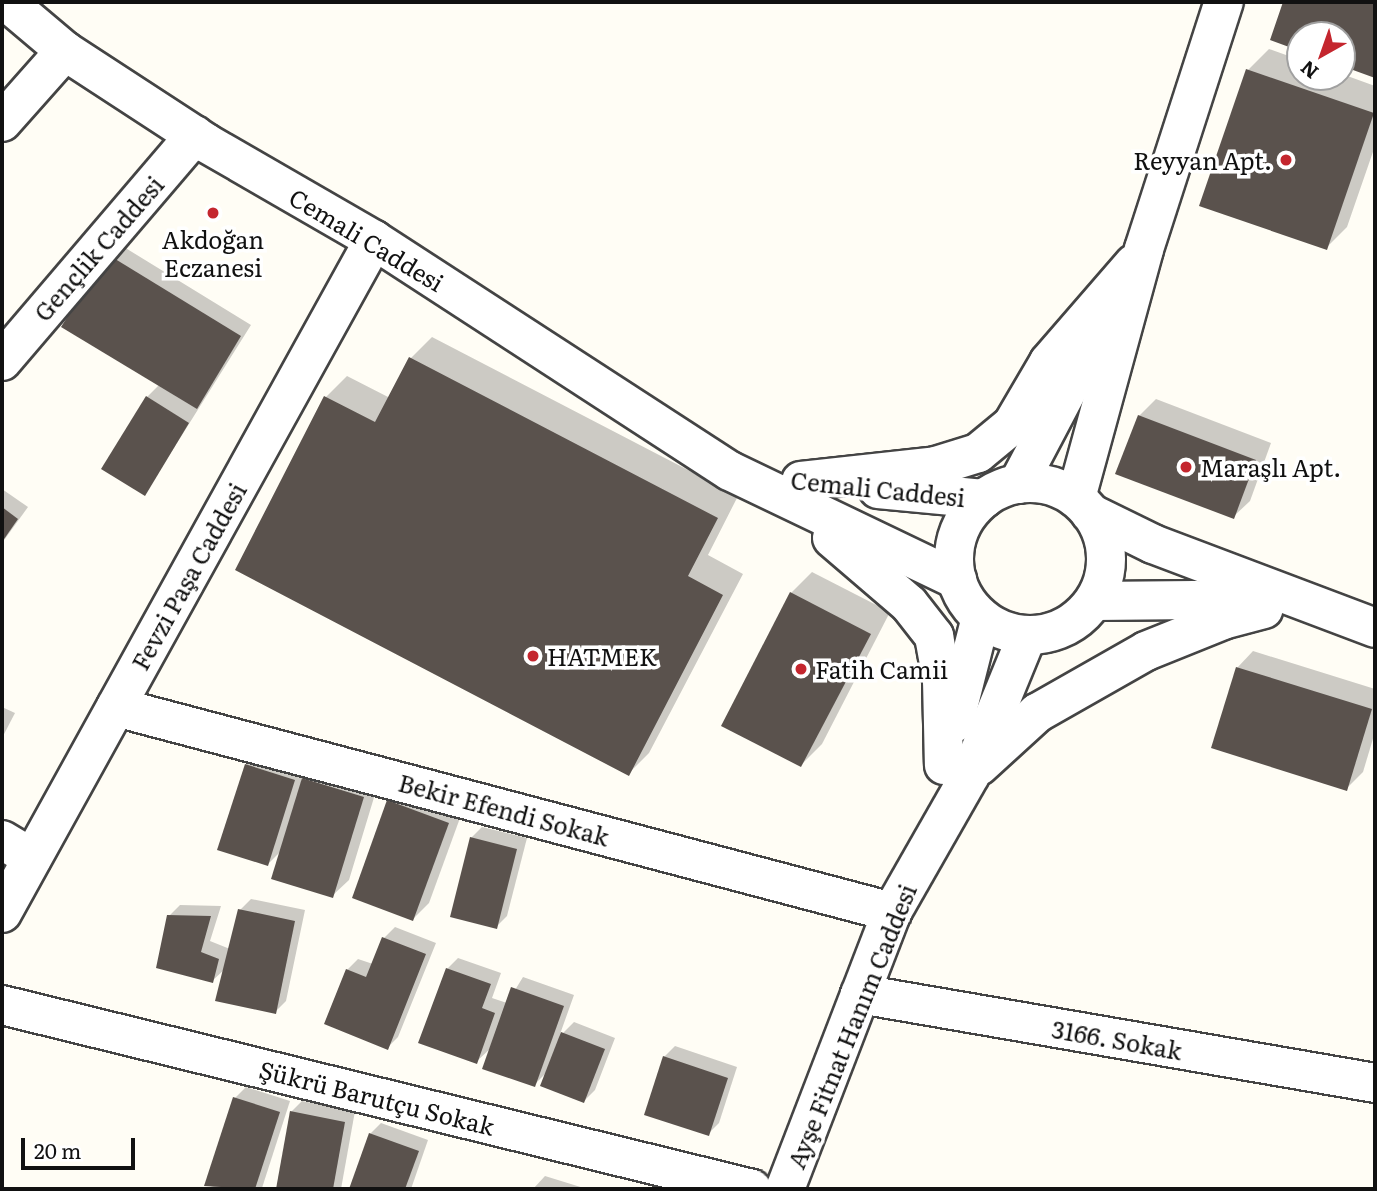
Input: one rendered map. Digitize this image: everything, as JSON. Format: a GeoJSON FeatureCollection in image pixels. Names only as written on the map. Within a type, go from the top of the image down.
{"type":"FeatureCollection","features":[{"type":"Feature","properties":{"kind":"street","name":"Cemali Caddesi"},"geometry":{"type":"LineString","coordinates":[[7,2],[65,51],[195,135],[374,240],[730,471],[790,489],[957,580]]}},
{"type":"Feature","properties":{"kind":"street"},"geometry":{"type":"LineString","coordinates":[[1139,256],[1001,491],[958,535],[957,580],[981,617],[1011,633],[1027,636],[1053,632],[1077,620],[1094,601],[1107,556],[1102,533],[1083,505],[1139,256],[1224,2]]}},
{"type":"Feature","properties":{"kind":"street"},"geometry":{"type":"LineString","coordinates":[[2,122],[65,51]]}},
{"type":"Feature","properties":{"kind":"street","name":"Gençlik Caddesi"},"geometry":{"type":"LineString","coordinates":[[2,361],[195,135]]}},
{"type":"Feature","properties":{"kind":"street","name":"Fevzi Paşa Caddesi"},"geometry":{"type":"LineString","coordinates":[[2,913],[17,849],[116,707],[374,240]]}},
{"type":"Feature","properties":{"kind":"street"},"geometry":{"type":"LineString","coordinates":[[790,489],[936,466],[978,453],[1012,425],[1049,362],[1139,256]]}},
{"type":"Feature","properties":{"kind":"street"},"geometry":{"type":"LineString","coordinates":[[1001,491],[1058,488],[1153,544],[1375,628]]}},
{"type":"Feature","properties":{"kind":"street","name":"Cemali Caddesi"},"geometry":{"type":"LineString","coordinates":[[790,489],[1001,491]]}},
{"type":"Feature","properties":{"kind":"street"},"geometry":{"type":"LineString","coordinates":[[790,489],[881,577],[934,636],[957,770],[1037,713],[1146,651],[1223,620],[1264,609]]}},
{"type":"Feature","properties":{"kind":"street"},"geometry":{"type":"LineString","coordinates":[[1094,601],[1195,600],[1375,628]]}},
{"type":"Feature","properties":{"kind":"street","name":"Ayşe Fitnat Hanım Caddesi"},"geometry":{"type":"LineString","coordinates":[[957,770],[981,617]]}},
{"type":"Feature","properties":{"kind":"street","name":"Ayşe Fitnat Hanım Caddesi"},"geometry":{"type":"LineString","coordinates":[[785,1189],[892,912],[918,863],[957,770],[1027,636]]}},
{"type":"Feature","properties":{"kind":"street","name":"Bekir Efendi Sokak"},"geometry":{"type":"LineString","coordinates":[[116,707],[892,912]]}},
{"type":"Feature","properties":{"kind":"street","name":"3166. Sokak"},"geometry":{"type":"LineString","coordinates":[[860,994],[1375,1083]]}},
{"type":"Feature","properties":{"kind":"street","name":"Şükrü Barutçu Sokak"},"geometry":{"type":"LineString","coordinates":[[2,1005],[752,1189]]}},
{"type":"Feature","properties":{"kind":"building"},"geometry":{"type":"Polygon","coordinates":[[[1283,2],[1375,2],[1375,78],[1356,71],[1356,21],[1286,21],[1286,46],[1270,40],[1283,2]]]}},
{"type":"Feature","properties":{"kind":"building","name":"Reyyan Apt."},"geometry":{"type":"Polygon","coordinates":[[[1246,69],[1286,83],[1286,91],[1310,91],[1374,113],[1327,250],[1199,206],[1246,69]]]}},
{"type":"Feature","properties":{"kind":"building"},"geometry":{"type":"Polygon","coordinates":[[[107,254],[241,336],[197,409],[61,327],[107,254]]]}},
{"type":"Feature","properties":{"kind":"building"},"geometry":{"type":"Polygon","coordinates":[[[409,357],[718,518],[688,576],[723,595],[629,776],[235,570],[324,396],[375,422],[409,357]]]}},
{"type":"Feature","properties":{"kind":"building"},"geometry":{"type":"Polygon","coordinates":[[[146,396],[189,423],[145,496],[101,469],[146,396]]]}},
{"type":"Feature","properties":{"kind":"building","name":"Maraşlı Apt."},"geometry":{"type":"Polygon","coordinates":[[[1138,415],[1256,460],[1234,519],[1115,474],[1138,415]]]}},
{"type":"Feature","properties":{"kind":"building"},"geometry":{"type":"Polygon","coordinates":[[[2,507],[18,519],[2,542],[2,507]]]}},
{"type":"Feature","properties":{"kind":"building","name":"Fatih Camii"},"geometry":{"type":"Polygon","coordinates":[[[790,592],[871,634],[801,767],[721,726],[790,592]]]}},
{"type":"Feature","properties":{"kind":"building"},"geometry":{"type":"Polygon","coordinates":[[[1236,667],[1372,709],[1347,791],[1211,748],[1236,667]]]}},
{"type":"Feature","properties":{"kind":"building"},"geometry":{"type":"Polygon","coordinates":[[[245,764],[295,780],[268,866],[217,850],[245,764]]]}},
{"type":"Feature","properties":{"kind":"building"},"geometry":{"type":"Polygon","coordinates":[[[302,778],[364,797],[333,898],[271,879],[302,778]]]}},
{"type":"Feature","properties":{"kind":"building"},"geometry":{"type":"Polygon","coordinates":[[[387,800],[449,823],[413,921],[352,898],[387,800]]]}},
{"type":"Feature","properties":{"kind":"building"},"geometry":{"type":"Polygon","coordinates":[[[470,837],[517,849],[497,929],[450,917],[470,837]]]}},
{"type":"Feature","properties":{"kind":"building"},"geometry":{"type":"Polygon","coordinates":[[[238,909],[295,921],[276,1014],[215,1001],[238,909]]]}},
{"type":"Feature","properties":{"kind":"building"},"geometry":{"type":"Polygon","coordinates":[[[167,915],[211,916],[201,952],[219,959],[213,983],[156,968],[167,915]]]}},
{"type":"Feature","properties":{"kind":"building"},"geometry":{"type":"Polygon","coordinates":[[[382,937],[426,954],[388,1050],[324,1024],[346,969],[366,977],[382,937]]]}},
{"type":"Feature","properties":{"kind":"building"},"geometry":{"type":"Polygon","coordinates":[[[446,968],[491,984],[482,1008],[495,1013],[477,1064],[418,1043],[446,968]]]}},
{"type":"Feature","properties":{"kind":"building"},"geometry":{"type":"Polygon","coordinates":[[[511,987],[564,1006],[535,1087],[482,1069],[511,987]]]}},
{"type":"Feature","properties":{"kind":"building"},"geometry":{"type":"Polygon","coordinates":[[[561,1032],[605,1049],[584,1103],[540,1086],[561,1032]]]}},
{"type":"Feature","properties":{"kind":"building"},"geometry":{"type":"Polygon","coordinates":[[[663,1056],[728,1078],[709,1136],[644,1115],[663,1056]]]}},
{"type":"Feature","properties":{"kind":"building"},"geometry":{"type":"Polygon","coordinates":[[[233,1097],[280,1112],[255,1189],[204,1186],[233,1097]]]}},
{"type":"Feature","properties":{"kind":"building"},"geometry":{"type":"Polygon","coordinates":[[[290,1111],[345,1122],[333,1189],[276,1189],[290,1111]]]}},
{"type":"Feature","properties":{"kind":"building"},"geometry":{"type":"Polygon","coordinates":[[[369,1133],[419,1151],[405,1189],[349,1189],[369,1133]]]}},
{"type":"Feature","properties":{"kind":"place","name":"Reyyan Apt."},"geometry":{"type":"Point","coordinates":[1286,160]}},
{"type":"Feature","properties":{"kind":"place","name":"Akdoğan Eczanesi"},"geometry":{"type":"Point","coordinates":[213,213]}},
{"type":"Feature","properties":{"kind":"place","name":"Maraşlı Apt."},"geometry":{"type":"Point","coordinates":[1186,467]}},
{"type":"Feature","properties":{"kind":"place","name":"HATMEK"},"geometry":{"type":"Point","coordinates":[533,656]}},
{"type":"Feature","properties":{"kind":"place","name":"Fatih Camii"},"geometry":{"type":"Point","coordinates":[801,669]}}]}
